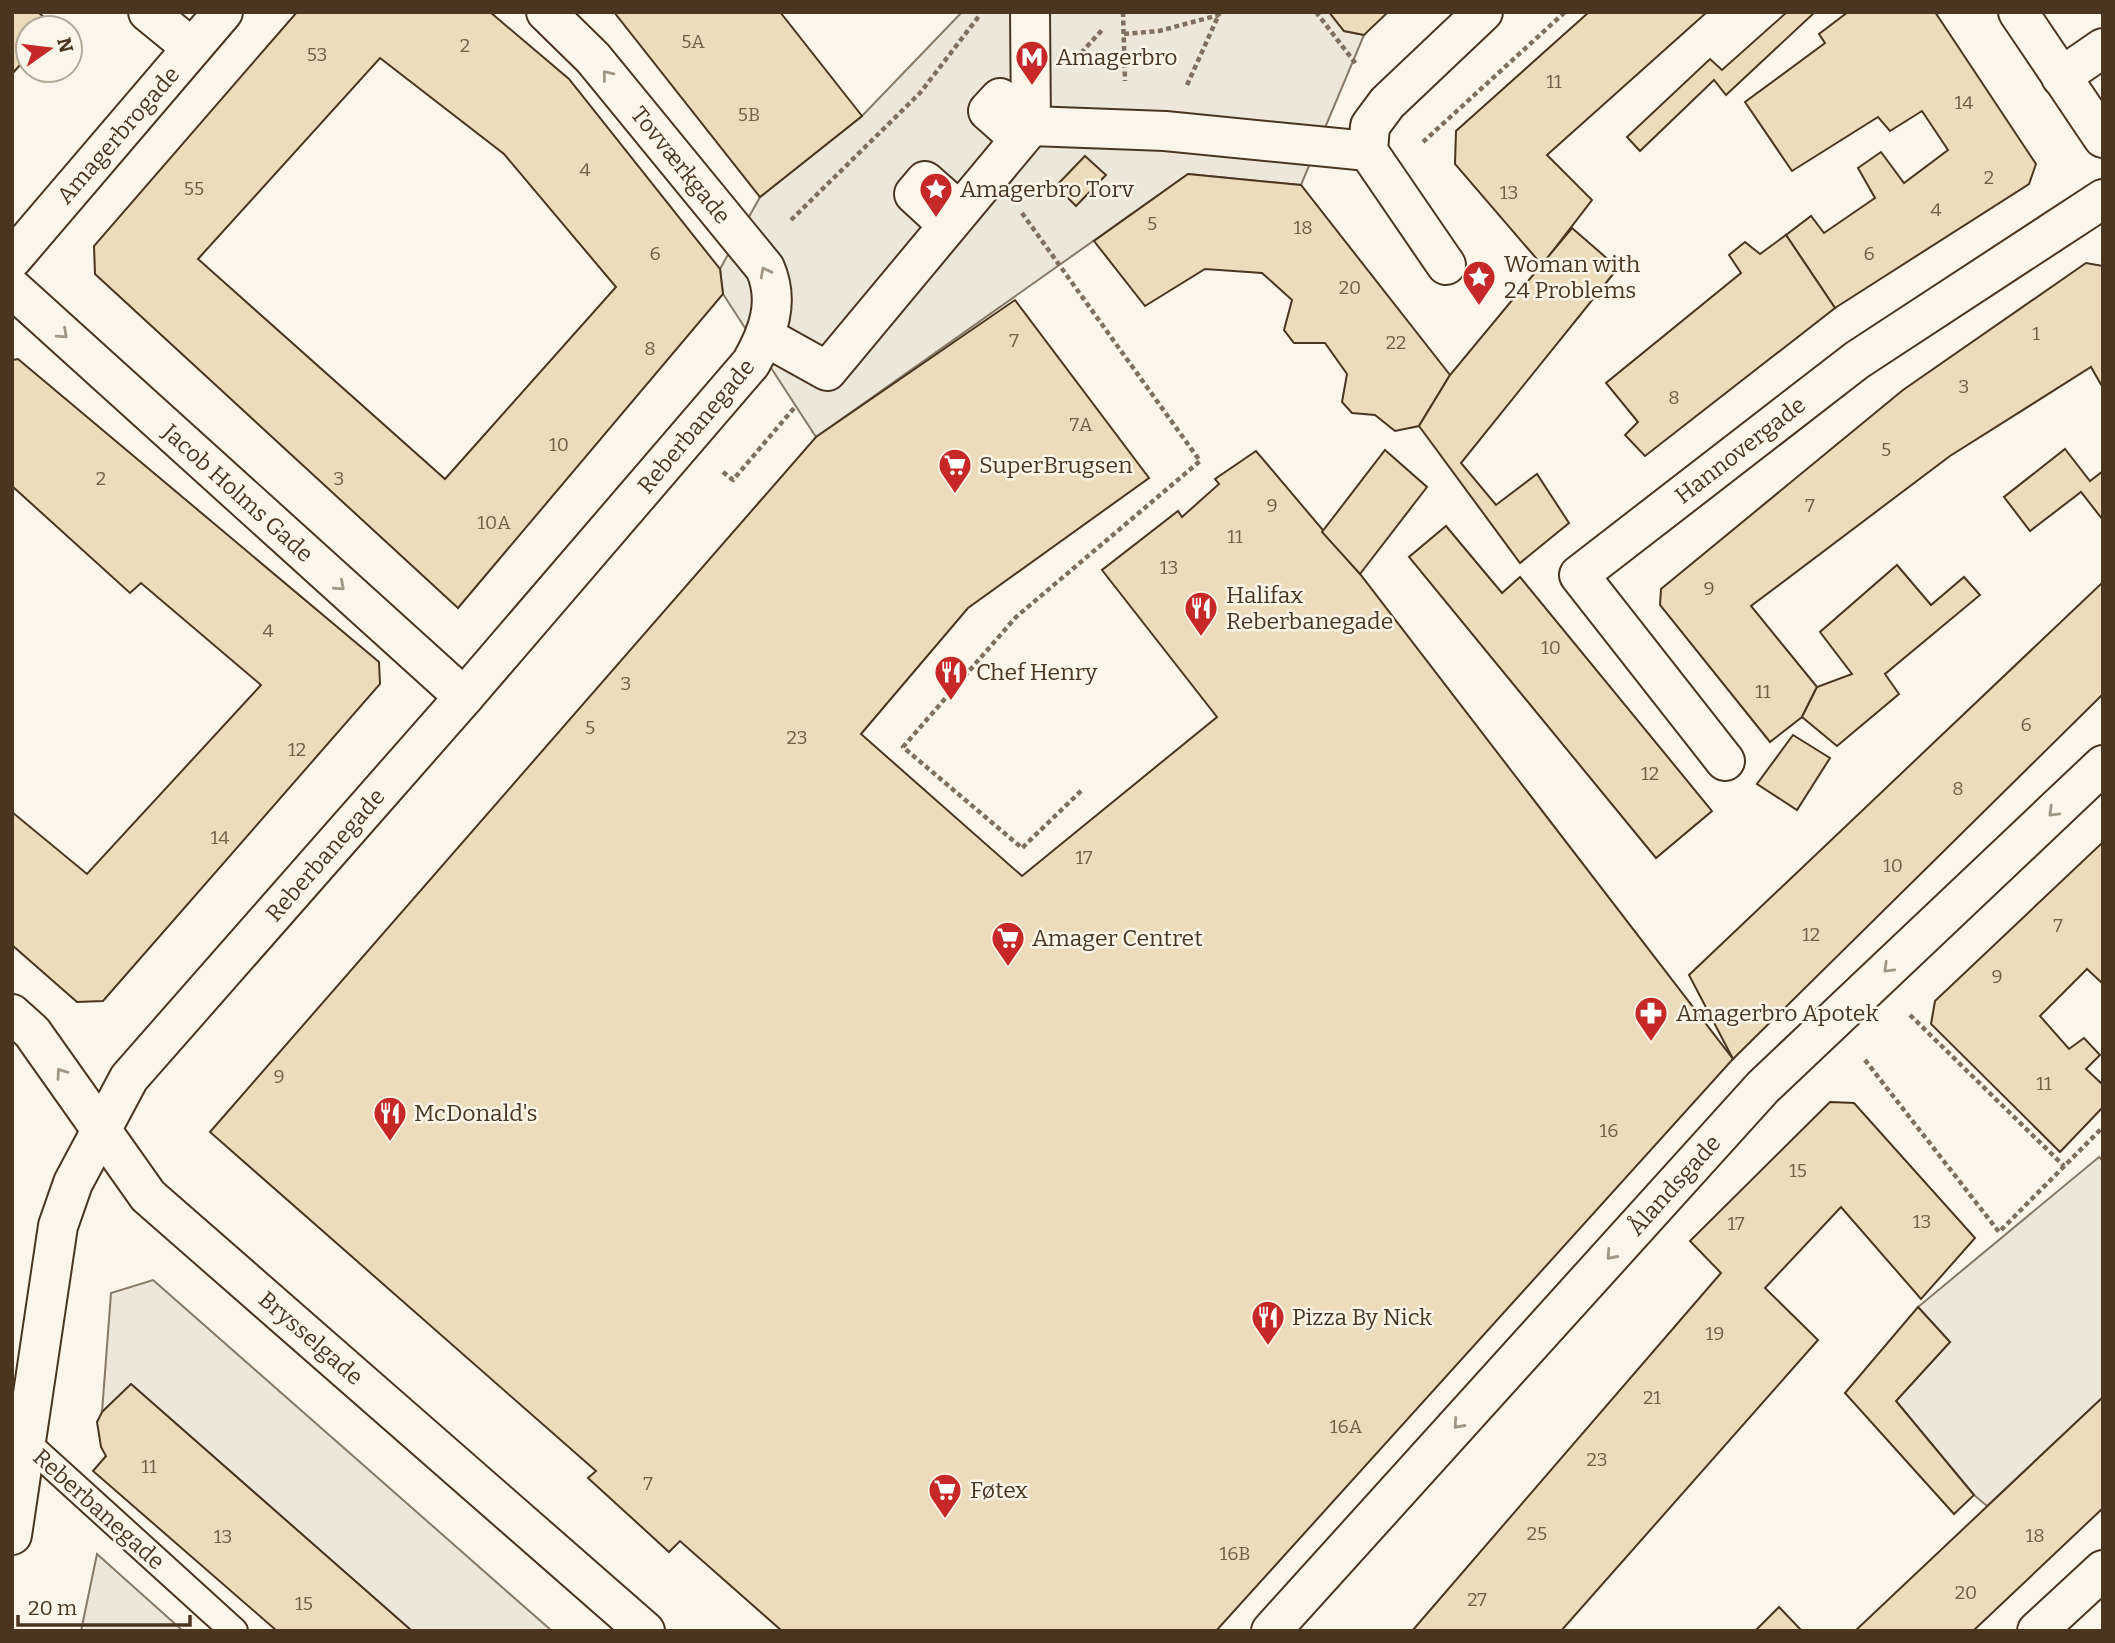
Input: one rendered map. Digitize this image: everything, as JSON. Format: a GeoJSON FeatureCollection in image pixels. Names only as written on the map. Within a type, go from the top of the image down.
{"type":"FeatureCollection","features":[{"type":"Feature","properties":{"kind":"street"},"geometry":{"type":"LineString","coordinates":[[148,12],[192,48]]}},
{"type":"Feature","properties":{"kind":"street","name":"Amagerbrogade"},"geometry":{"type":"LineString","coordinates":[[12,259],[223,12]]}},
{"type":"Feature","properties":{"kind":"street","name":"Tovværkgade"},"geometry":{"type":"LineString","coordinates":[[545,12],[593,58],[765,268],[772,291],[772,315],[765,337]]}},
{"type":"Feature","properties":{"kind":"street"},"geometry":{"type":"LineString","coordinates":[[765,337],[827,371],[993,173],[1028,123],[1030,12]]}},
{"type":"Feature","properties":{"kind":"street"},"geometry":{"type":"LineString","coordinates":[[1446,265],[1368,150],[1370,126],[1387,103],[1483,12]]}},
{"type":"Feature","properties":{"kind":"street"},"geometry":{"type":"LineString","coordinates":[[2018,12],[2103,138]]}},
{"type":"Feature","properties":{"kind":"street"},"geometry":{"type":"LineString","coordinates":[[2061,77],[2103,48]]}},
{"type":"Feature","properties":{"kind":"street"},"geometry":{"type":"LineString","coordinates":[[1028,123],[1166,131],[1368,150]]}},
{"type":"Feature","properties":{"kind":"street","name":"Hannovergade"},"geometry":{"type":"LineString","coordinates":[[1725,761],[1579,575],[1857,360],[2103,199]]}},
{"type":"Feature","properties":{"kind":"street","name":"Jacob Holms Gade"},"geometry":{"type":"LineString","coordinates":[[12,288],[464,697]]}},
{"type":"Feature","properties":{"kind":"street","name":"Reberbanegade"},"geometry":{"type":"LineString","coordinates":[[12,1535],[58,1226],[73,1183],[129,1078],[464,697],[751,363],[765,337]]}},
{"type":"Feature","properties":{"kind":"street","name":"Ålandsgade"},"geometry":{"type":"LineString","coordinates":[[1271,1631],[1763,1087],[2103,765]]}},
{"type":"Feature","properties":{"kind":"street","name":"Brysselgade"},"geometry":{"type":"LineString","coordinates":[[12,1014],[32,1032],[148,1196],[645,1631]]}},
{"type":"Feature","properties":{"kind":"street"},"geometry":{"type":"LineString","coordinates":[[2037,1631],[2103,1570]]}},
{"type":"Feature","properties":{"kind":"lane","name":"Reberbanegade"},"geometry":{"type":"LineString","coordinates":[[27,1443],[234,1631]]}},
{"type":"Feature","properties":{"kind":"path"},"geometry":{"type":"LineString","coordinates":[[787,224],[920,93],[982,12]]}},
{"type":"Feature","properties":{"kind":"path"},"geometry":{"type":"LineString","coordinates":[[1123,12],[1127,129]]}},
{"type":"Feature","properties":{"kind":"path"},"geometry":{"type":"LineString","coordinates":[[1316,12],[1361,71]]}},
{"type":"Feature","properties":{"kind":"path"},"geometry":{"type":"LineString","coordinates":[[1124,34],[1159,30],[1220,13]]}},
{"type":"Feature","properties":{"kind":"path"},"geometry":{"type":"LineString","coordinates":[[1166,131],[1220,13]]}},
{"type":"Feature","properties":{"kind":"path"},"geometry":{"type":"LineString","coordinates":[[993,173],[1200,461],[1016,617],[903,747],[1022,848],[1083,789]]}},
{"type":"Feature","properties":{"kind":"path"},"geometry":{"type":"LineString","coordinates":[[718,468],[733,480],[827,371]]}},
{"type":"Feature","properties":{"kind":"path"},"geometry":{"type":"LineString","coordinates":[[1879,978],[1909,1014],[2064,1166]]}},
{"type":"Feature","properties":{"kind":"path"},"geometry":{"type":"LineString","coordinates":[[1830,1024],[1864,1058],[1999,1232],[2103,1127]]}},
{"type":"Feature","properties":{"kind":"shaded area","name":"Amagerbro Torv"},"geometry":{"type":"Polygon","coordinates":[[[962,12],[1329,12],[1344,31],[1364,35],[1301,185],[1188,174],[816,437],[723,294],[720,269],[760,197],[862,116],[962,12]]]}},
{"type":"Feature","properties":{"kind":"shaded area"},"geometry":{"type":"Polygon","coordinates":[[[2099,1157],[2103,1161],[2103,1397],[1987,1506],[1974,1495],[1896,1401],[1950,1342],[1918,1307],[2099,1157]]]}},
{"type":"Feature","properties":{"kind":"shaded area"},"geometry":{"type":"Polygon","coordinates":[[[153,1280],[552,1631],[412,1631],[131,1384],[102,1412],[111,1293],[153,1280]]]}},
{"type":"Feature","properties":{"kind":"shaded area"},"geometry":{"type":"Polygon","coordinates":[[[97,1554],[183,1631],[81,1631],[97,1554]]]}},
{"type":"Feature","properties":{"kind":"building"},"geometry":{"type":"Polygon","coordinates":[[[12,12],[38,12],[40,14],[14,14],[12,74],[12,12]]]}},
{"type":"Feature","properties":{"kind":"building"},"geometry":{"type":"Polygon","coordinates":[[[297,12],[490,12],[569,79],[720,269],[723,294],[458,608],[95,274],[94,246],[297,12]],[[380,58],[198,259],[445,479],[616,287],[504,154],[380,58]]]}},
{"type":"Feature","properties":{"kind":"building"},"geometry":{"type":"Polygon","coordinates":[[[614,12],[780,12],[862,116],[760,197],[614,12]]]}},
{"type":"Feature","properties":{"kind":"building"},"geometry":{"type":"Polygon","coordinates":[[[1329,12],[1388,12],[1364,35],[1344,31],[1329,12]]]}},
{"type":"Feature","properties":{"kind":"building"},"geometry":{"type":"Polygon","coordinates":[[[1589,12],[1707,12],[1547,155],[1592,200],[1542,265],[1455,164],[1456,131],[1589,12]]]}},
{"type":"Feature","properties":{"kind":"building"},"geometry":{"type":"Polygon","coordinates":[[[1787,12],[1815,12],[1726,95],[1714,80],[1640,151],[1627,137],[1710,59],[1722,70],[1787,12]]]}},
{"type":"Feature","properties":{"kind":"building"},"geometry":{"type":"Polygon","coordinates":[[[1848,12],[1935,12],[2036,164],[2029,184],[1835,308],[1786,235],[1811,216],[1824,233],[1875,198],[1858,168],[1881,152],[1904,183],[1948,150],[1922,111],[1890,131],[1878,117],[1792,171],[1745,102],[1825,43],[1819,34],[1848,12]]]}},
{"type":"Feature","properties":{"kind":"building"},"geometry":{"type":"Polygon","coordinates":[[[1085,156],[1106,175],[1076,206],[1056,186],[1085,156]]]}},
{"type":"Feature","properties":{"kind":"building"},"geometry":{"type":"Polygon","coordinates":[[[1188,174],[1301,185],[1450,375],[1419,426],[1395,431],[1375,415],[1352,413],[1342,402],[1347,374],[1325,343],[1294,343],[1284,330],[1292,300],[1262,273],[1205,269],[1145,306],[1094,241],[1188,174]]]}},
{"type":"Feature","properties":{"kind":"building"},"geometry":{"type":"Polygon","coordinates":[[[1572,228],[1618,268],[1461,463],[1496,505],[1537,474],[1569,523],[1520,563],[1419,426],[1450,375],[1572,228]]]}},
{"type":"Feature","properties":{"kind":"building"},"geometry":{"type":"Polygon","coordinates":[[[1786,235],[1835,308],[1645,456],[1625,435],[1638,422],[1606,383],[1741,273],[1729,255],[1745,242],[1760,254],[1786,235]]]}},
{"type":"Feature","properties":{"kind":"building"},"geometry":{"type":"Polygon","coordinates":[[[2086,263],[2103,266],[2103,388],[2091,367],[1950,456],[1751,606],[1817,687],[1802,717],[1770,742],[1660,605],[1661,589],[1903,390],[2086,263]]]}},
{"type":"Feature","properties":{"kind":"building","name":"Amager Centret"},"geometry":{"type":"Polygon","coordinates":[[[1015,300],[1149,478],[968,608],[861,734],[1022,876],[1217,717],[1102,570],[1178,511],[1182,517],[1219,484],[1215,479],[1256,451],[1360,574],[1733,1059],[1216,1631],[782,1631],[680,1541],[669,1552],[588,1478],[596,1471],[210,1132],[816,437],[1015,300]]]}},
{"type":"Feature","properties":{"kind":"building"},"geometry":{"type":"Polygon","coordinates":[[[18,359],[379,662],[380,684],[103,1001],[77,1002],[12,945],[12,812],[87,874],[261,685],[141,583],[130,593],[12,486],[12,360],[18,359]]]}},
{"type":"Feature","properties":{"kind":"building"},"geometry":{"type":"Polygon","coordinates":[[[2065,449],[2090,481],[2103,471],[2103,520],[2081,492],[2030,531],[2004,497],[2065,449]]]}},
{"type":"Feature","properties":{"kind":"building"},"geometry":{"type":"Polygon","coordinates":[[[1385,450],[1427,487],[1360,574],[1322,532],[1385,450]]]}},
{"type":"Feature","properties":{"kind":"building"},"geometry":{"type":"Polygon","coordinates":[[[1446,526],[1502,593],[1520,577],[1712,811],[1656,858],[1409,557],[1446,526]]]}},
{"type":"Feature","properties":{"kind":"building"},"geometry":{"type":"Polygon","coordinates":[[[1897,565],[1931,605],[1964,577],[1980,595],[1885,674],[1899,694],[1837,746],[1802,717],[1817,687],[1852,674],[1820,632],[1897,565]]]}},
{"type":"Feature","properties":{"kind":"building"},"geometry":{"type":"Polygon","coordinates":[[[2103,582],[2103,694],[1733,1059],[1689,975],[2103,582]]]}},
{"type":"Feature","properties":{"kind":"building"},"geometry":{"type":"Polygon","coordinates":[[[1793,735],[1830,758],[1797,810],[1757,784],[1793,735]]]}},
{"type":"Feature","properties":{"kind":"building"},"geometry":{"type":"Polygon","coordinates":[[[2103,842],[2103,984],[2087,969],[2040,1016],[2069,1049],[2084,1038],[2100,1055],[2086,1069],[2103,1085],[2103,1107],[2060,1152],[1931,1024],[1935,1001],[2103,842]]]}},
{"type":"Feature","properties":{"kind":"building"},"geometry":{"type":"Polygon","coordinates":[[[1830,1102],[1854,1103],[1975,1238],[1921,1299],[1841,1207],[1765,1288],[1818,1340],[1561,1631],[1412,1631],[1721,1273],[1690,1241],[1830,1102]]]}},
{"type":"Feature","properties":{"kind":"building"},"geometry":{"type":"Polygon","coordinates":[[[1918,1307],[1950,1342],[1896,1401],[1974,1495],[1954,1514],[1845,1393],[1918,1307]]]}},
{"type":"Feature","properties":{"kind":"building"},"geometry":{"type":"Polygon","coordinates":[[[131,1384],[412,1631],[277,1631],[93,1471],[106,1456],[101,1447],[97,1422],[102,1412],[131,1384]]]}},
{"type":"Feature","properties":{"kind":"building"},"geometry":{"type":"Polygon","coordinates":[[[2103,1397],[2103,1508],[1973,1631],[1855,1631],[2103,1397]]]}},
{"type":"Feature","properties":{"kind":"building"},"geometry":{"type":"Polygon","coordinates":[[[1779,1607],[1802,1631],[1755,1631],[1779,1607]]]}},
{"type":"Feature","properties":{"kind":"place","name":"Amagerbro"},"geometry":{"type":"Point","coordinates":[1032,87]}},
{"type":"Feature","properties":{"kind":"place","name":"Amagerbro Torv"},"geometry":{"type":"Point","coordinates":[936,219]}},
{"type":"Feature","properties":{"kind":"place","name":"Woman with 24 Problems"},"geometry":{"type":"Point","coordinates":[1479,307]}},
{"type":"Feature","properties":{"kind":"place","name":"SuperBrugsen"},"geometry":{"type":"Point","coordinates":[955,495]}},
{"type":"Feature","properties":{"kind":"place","name":"Halifax Reberbanegade"},"geometry":{"type":"Point","coordinates":[1201,638]}},
{"type":"Feature","properties":{"kind":"place","name":"Chef Henry"},"geometry":{"type":"Point","coordinates":[951,702]}},
{"type":"Feature","properties":{"kind":"place","name":"Amager Centret"},"geometry":{"type":"Point","coordinates":[1008,968]}},
{"type":"Feature","properties":{"kind":"place","name":"Amagerbro Apotek"},"geometry":{"type":"Point","coordinates":[1651,1043]}},
{"type":"Feature","properties":{"kind":"place","name":"McDonald's"},"geometry":{"type":"Point","coordinates":[390,1143]}},
{"type":"Feature","properties":{"kind":"place","name":"Pizza By Nick"},"geometry":{"type":"Point","coordinates":[1268,1347]}},
{"type":"Feature","properties":{"kind":"place","name":"Føtex"},"geometry":{"type":"Point","coordinates":[945,1520]}}]}
